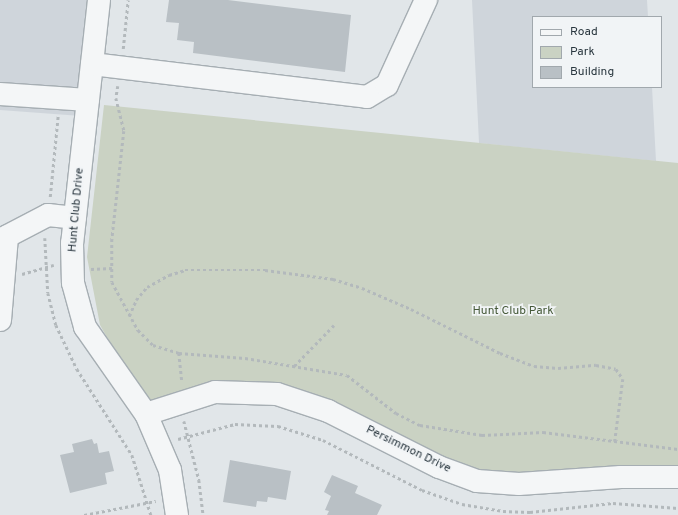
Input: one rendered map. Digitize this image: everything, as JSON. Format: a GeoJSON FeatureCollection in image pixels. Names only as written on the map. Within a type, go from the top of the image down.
{"type":"FeatureCollection","features":[{"type":"Feature","properties":{"kind":"street"},"geometry":{"type":"LineString","coordinates":[[92,64],[367,97],[387,85],[426,0]]}},
{"type":"Feature","properties":{"kind":"street","name":"Hunt Club Drive"},"geometry":{"type":"LineString","coordinates":[[94,1],[92,64],[72,243],[73,283],[85,327],[146,414],[170,470],[177,515]]}},
{"type":"Feature","properties":{"kind":"street"},"geometry":{"type":"LineString","coordinates":[[0,94],[88,100]]}},
{"type":"Feature","properties":{"kind":"street"},"geometry":{"type":"LineString","coordinates":[[0,320],[4,238],[48,215],[75,218]]}},
{"type":"Feature","properties":{"kind":"street","name":"Persimmon Drive"},"geometry":{"type":"LineString","coordinates":[[146,414],[215,392],[277,394],[328,411],[439,467],[477,481],[518,484],[621,477],[678,476]]}},
{"type":"Feature","properties":{"kind":"path"},"geometry":{"type":"LineString","coordinates":[[116,98],[124,131],[112,240],[112,282],[129,316],[149,342],[180,353],[245,358],[347,375],[396,413],[420,425],[482,435],[543,432],[678,449]]}},
{"type":"Feature","properties":{"kind":"path"},"geometry":{"type":"LineString","coordinates":[[129,316],[136,300],[147,287],[169,275],[185,270],[264,270],[333,279],[404,306],[500,354],[534,366],[558,368],[596,365],[616,369],[623,379],[615,441]]}},
{"type":"Feature","properties":{"kind":"path"},"geometry":{"type":"LineString","coordinates":[[294,366],[334,326]]}},
{"type":"Feature","properties":{"kind":"path"},"geometry":{"type":"LineString","coordinates":[[180,353],[182,403],[186,437],[199,480],[203,515]]}},
{"type":"Feature","properties":{"kind":"path"},"geometry":{"type":"LineString","coordinates":[[145,492],[151,515]]}},
{"type":"Feature","properties":{"kind":"path"},"geometry":{"type":"LineString","coordinates":[[84,515],[160,500]]}},
{"type":"Feature","properties":{"kind":"shaded area"},"geometry":{"type":"Polygon","coordinates":[[[0,0],[93,0],[81,116],[0,110],[0,0]]]}},
{"type":"Feature","properties":{"kind":"shaded area"},"geometry":{"type":"Polygon","coordinates":[[[472,0],[647,0],[648,16],[532,16],[532,88],[652,88],[656,161],[479,143],[472,0]]]}},
{"type":"Feature","properties":{"kind":"green space","name":"Hunt Club Park"},"geometry":{"type":"Polygon","coordinates":[[[104,105],[678,163],[678,469],[477,475],[277,394],[147,408],[100,325],[87,257],[104,105]]]}},
{"type":"Feature","properties":{"kind":"building"},"geometry":{"type":"Polygon","coordinates":[[[169,0],[228,0],[351,15],[345,72],[193,53],[194,42],[177,40],[179,23],[166,22],[169,0]]]}},
{"type":"Feature","properties":{"kind":"building"},"geometry":{"type":"Polygon","coordinates":[[[92,439],[94,444],[97,443],[99,453],[109,451],[114,471],[105,473],[107,484],[70,493],[60,455],[74,452],[72,444],[92,439]]]}},
{"type":"Feature","properties":{"kind":"building"},"geometry":{"type":"Polygon","coordinates":[[[230,460],[291,471],[286,500],[268,497],[267,502],[257,501],[256,507],[223,502],[230,460]]]}},
{"type":"Feature","properties":{"kind":"building"},"geometry":{"type":"Polygon","coordinates":[[[332,475],[358,486],[355,493],[382,505],[377,515],[327,515],[329,511],[325,510],[331,496],[324,492],[332,475]]]}}]}
